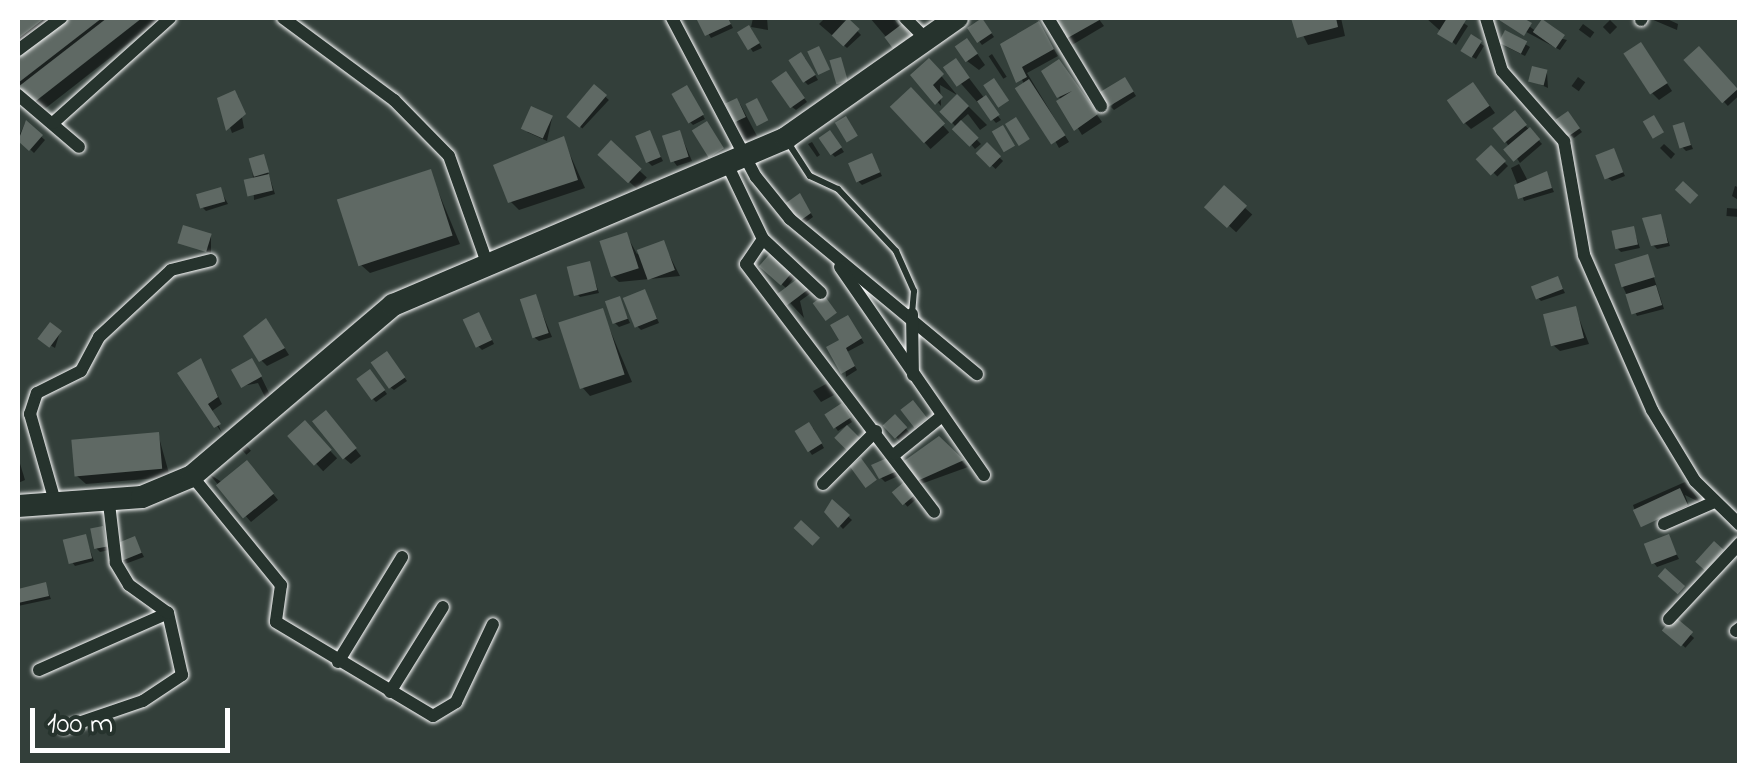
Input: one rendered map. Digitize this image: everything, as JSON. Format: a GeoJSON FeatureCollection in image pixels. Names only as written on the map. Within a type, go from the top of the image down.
{"type":"FeatureCollection","features":[{"type":"Feature","properties":{"kind":"highway"},"geometry":{"type":"LineString","coordinates":[[18,506],[109,503],[192,476],[366,323],[487,264],[737,162],[786,138],[957,18]]}},
{"type":"Feature","properties":{"kind":"street"},"geometry":{"type":"LineString","coordinates":[[18,50],[61,18]]}},
{"type":"Feature","properties":{"kind":"street"},"geometry":{"type":"LineString","coordinates":[[53,123],[170,18]]}},
{"type":"Feature","properties":{"kind":"street"},"geometry":{"type":"LineString","coordinates":[[283,18],[394,100],[449,156],[487,264]]}},
{"type":"Feature","properties":{"kind":"street"},"geometry":{"type":"LineString","coordinates":[[672,18],[737,162],[763,239],[821,292]]}},
{"type":"Feature","properties":{"kind":"street"},"geometry":{"type":"LineString","coordinates":[[906,18],[926,39]]}},
{"type":"Feature","properties":{"kind":"street"},"geometry":{"type":"LineString","coordinates":[[1048,18],[1101,106]]}},
{"type":"Feature","properties":{"kind":"street"},"geometry":{"type":"LineString","coordinates":[[1488,18],[1499,65],[1564,141],[1603,306],[1675,451],[1714,502],[1740,525]]}},
{"type":"Feature","properties":{"kind":"street"},"geometry":{"type":"LineString","coordinates":[[18,94],[79,147]]}},
{"type":"Feature","properties":{"kind":"street"},"geometry":{"type":"LineString","coordinates":[[737,162],[840,267],[915,383],[984,475]]}},
{"type":"Feature","properties":{"kind":"street"},"geometry":{"type":"LineString","coordinates":[[763,239],[746,264],[895,454],[934,512]]}},
{"type":"Feature","properties":{"kind":"street"},"geometry":{"type":"LineString","coordinates":[[56,504],[30,414],[37,393],[81,372],[99,336],[171,270],[211,260]]}},
{"type":"Feature","properties":{"kind":"street"},"geometry":{"type":"LineString","coordinates":[[840,267],[912,314],[977,374]]}},
{"type":"Feature","properties":{"kind":"street"},"geometry":{"type":"LineString","coordinates":[[912,314],[915,383]]}},
{"type":"Feature","properties":{"kind":"street"},"geometry":{"type":"LineString","coordinates":[[895,454],[942,416]]}},
{"type":"Feature","properties":{"kind":"street"},"geometry":{"type":"LineString","coordinates":[[822,484],[876,430]]}},
{"type":"Feature","properties":{"kind":"street"},"geometry":{"type":"LineString","coordinates":[[192,476],[281,585],[276,622],[390,692],[441,713],[493,624]]}},
{"type":"Feature","properties":{"kind":"street"},"geometry":{"type":"LineString","coordinates":[[1664,524],[1714,502]]}},
{"type":"Feature","properties":{"kind":"street"},"geometry":{"type":"LineString","coordinates":[[64,728],[143,701],[182,675],[168,613],[128,585],[116,562],[109,503]]}},
{"type":"Feature","properties":{"kind":"street"},"geometry":{"type":"LineString","coordinates":[[1669,619],[1740,543]]}},
{"type":"Feature","properties":{"kind":"street"},"geometry":{"type":"LineString","coordinates":[[338,662],[402,557]]}},
{"type":"Feature","properties":{"kind":"street"},"geometry":{"type":"LineString","coordinates":[[390,692],[443,608]]}},
{"type":"Feature","properties":{"kind":"street"},"geometry":{"type":"LineString","coordinates":[[39,670],[168,613]]}},
{"type":"Feature","properties":{"kind":"lane"},"geometry":{"type":"LineString","coordinates":[[786,138],[810,176],[838,189],[896,251],[914,291],[912,314]]}},
{"type":"Feature","properties":{"kind":"building"},"geometry":{"type":"Polygon","coordinates":[[[18,18],[45,18],[18,39],[18,18]]]}},
{"type":"Feature","properties":{"kind":"building"},"geometry":{"type":"Polygon","coordinates":[[[70,18],[102,18],[18,83],[18,58],[70,18]]]}},
{"type":"Feature","properties":{"kind":"building"},"geometry":{"type":"Polygon","coordinates":[[[107,18],[142,18],[32,104],[18,87],[107,18]]]}},
{"type":"Feature","properties":{"kind":"building"},"geometry":{"type":"Polygon","coordinates":[[[696,18],[728,18],[731,24],[705,36],[696,18]]]}},
{"type":"Feature","properties":{"kind":"building"},"geometry":{"type":"Polygon","coordinates":[[[848,18],[860,29],[843,46],[832,36],[848,18]]]}},
{"type":"Feature","properties":{"kind":"building"},"geometry":{"type":"Polygon","coordinates":[[[982,18],[992,33],[977,43],[967,28],[982,18]]]}},
{"type":"Feature","properties":{"kind":"building"},"geometry":{"type":"Polygon","coordinates":[[[1051,18],[1103,18],[1064,40],[1051,18]]]}},
{"type":"Feature","properties":{"kind":"building"},"geometry":{"type":"Polygon","coordinates":[[[1291,18],[1336,18],[1338,27],[1297,38],[1291,18]]]}},
{"type":"Feature","properties":{"kind":"building"},"geometry":{"type":"Polygon","coordinates":[[[1447,18],[1466,20],[1452,43],[1437,34],[1447,18]]]}},
{"type":"Feature","properties":{"kind":"building"},"geometry":{"type":"Polygon","coordinates":[[[1496,18],[1523,18],[1532,23],[1524,36],[1496,18]]]}},
{"type":"Feature","properties":{"kind":"building"},"geometry":{"type":"Polygon","coordinates":[[[1542,19],[1565,35],[1556,48],[1533,32],[1542,19]]]}},
{"type":"Feature","properties":{"kind":"building"},"geometry":{"type":"Polygon","coordinates":[[[1039,21],[1054,49],[1022,67],[1027,77],[1016,83],[1000,44],[1039,21]]]}},
{"type":"Feature","properties":{"kind":"building"},"geometry":{"type":"Polygon","coordinates":[[[902,24],[911,36],[893,49],[884,37],[902,24]]]}},
{"type":"Feature","properties":{"kind":"building"},"geometry":{"type":"Polygon","coordinates":[[[749,25],[760,43],[748,50],[737,32],[749,25]]]}},
{"type":"Feature","properties":{"kind":"building"},"geometry":{"type":"Polygon","coordinates":[[[1505,30],[1527,41],[1521,54],[1499,42],[1505,30]]]}},
{"type":"Feature","properties":{"kind":"building"},"geometry":{"type":"Polygon","coordinates":[[[1471,34],[1482,41],[1471,58],[1460,51],[1471,34]]]}},
{"type":"Feature","properties":{"kind":"building"},"geometry":{"type":"Polygon","coordinates":[[[967,38],[978,54],[966,62],[955,47],[967,38]]]}},
{"type":"Feature","properties":{"kind":"building"},"geometry":{"type":"Polygon","coordinates":[[[1641,42],[1668,83],[1650,95],[1623,53],[1641,42]]]}},
{"type":"Feature","properties":{"kind":"building"},"geometry":{"type":"Polygon","coordinates":[[[819,46],[830,70],[818,75],[807,51],[819,46]]]}},
{"type":"Feature","properties":{"kind":"building"},"geometry":{"type":"Polygon","coordinates":[[[1699,46],[1738,89],[1722,103],[1683,60],[1699,46]]]}},
{"type":"Feature","properties":{"kind":"building"},"geometry":{"type":"Polygon","coordinates":[[[801,52],[816,75],[803,83],[788,60],[801,52]]]}},
{"type":"Feature","properties":{"kind":"building"},"geometry":{"type":"Polygon","coordinates":[[[841,57],[848,81],[836,84],[829,60],[841,57]]]}},
{"type":"Feature","properties":{"kind":"building"},"geometry":{"type":"Polygon","coordinates":[[[929,58],[944,74],[933,85],[943,97],[935,105],[910,75],[929,58]]]}},
{"type":"Feature","properties":{"kind":"building"},"geometry":{"type":"Polygon","coordinates":[[[956,58],[970,78],[957,87],[943,67],[956,58]]]}},
{"type":"Feature","properties":{"kind":"building"},"geometry":{"type":"Polygon","coordinates":[[[1059,59],[1098,114],[1074,131],[1056,101],[1072,91],[1057,98],[1041,71],[1059,59]]]}},
{"type":"Feature","properties":{"kind":"building"},"geometry":{"type":"Polygon","coordinates":[[[1532,66],[1548,70],[1544,85],[1528,82],[1532,66]]]}},
{"type":"Feature","properties":{"kind":"building"},"geometry":{"type":"Polygon","coordinates":[[[786,71],[805,98],[790,108],[771,81],[786,71]]]}},
{"type":"Feature","properties":{"kind":"building"},"geometry":{"type":"Polygon","coordinates":[[[1125,77],[1134,92],[1107,108],[1098,93],[1125,77]]]}},
{"type":"Feature","properties":{"kind":"building"},"geometry":{"type":"Polygon","coordinates":[[[994,78],[1009,100],[998,108],[983,85],[994,78]]]}},
{"type":"Feature","properties":{"kind":"building"},"geometry":{"type":"Polygon","coordinates":[[[1029,79],[1065,135],[1051,144],[1015,88],[1029,79]]]}},
{"type":"Feature","properties":{"kind":"building"},"geometry":{"type":"Polygon","coordinates":[[[1473,82],[1490,106],[1463,124],[1447,100],[1473,82]]]}},
{"type":"Feature","properties":{"kind":"building"},"geometry":{"type":"Polygon","coordinates":[[[594,84],[607,95],[579,128],[566,117],[594,84]]]}},
{"type":"Feature","properties":{"kind":"building"},"geometry":{"type":"Polygon","coordinates":[[[687,85],[704,114],[688,123],[671,94],[687,85]]]}},
{"type":"Feature","properties":{"kind":"building"},"geometry":{"type":"Polygon","coordinates":[[[911,87],[945,124],[924,143],[890,107],[911,87]]]}},
{"type":"Feature","properties":{"kind":"building"},"geometry":{"type":"Polygon","coordinates":[[[235,90],[246,114],[226,131],[217,98],[235,90]]]}},
{"type":"Feature","properties":{"kind":"building"},"geometry":{"type":"Polygon","coordinates":[[[957,94],[969,106],[951,124],[939,112],[957,94]]]}},
{"type":"Feature","properties":{"kind":"building"},"geometry":{"type":"Polygon","coordinates":[[[986,95],[1000,115],[991,121],[977,101],[986,95]]]}},
{"type":"Feature","properties":{"kind":"building"},"geometry":{"type":"Polygon","coordinates":[[[737,98],[746,117],[734,123],[725,103],[737,98]]]}},
{"type":"Feature","properties":{"kind":"building"},"geometry":{"type":"Polygon","coordinates":[[[757,98],[768,120],[757,126],[745,104],[757,98]]]}},
{"type":"Feature","properties":{"kind":"building"},"geometry":{"type":"Polygon","coordinates":[[[531,106],[553,116],[543,139],[521,129],[531,106]]]}},
{"type":"Feature","properties":{"kind":"building"},"geometry":{"type":"Polygon","coordinates":[[[1515,110],[1527,125],[1504,143],[1492,128],[1515,110]]]}},
{"type":"Feature","properties":{"kind":"building"},"geometry":{"type":"Polygon","coordinates":[[[1568,111],[1580,128],[1568,137],[1556,120],[1568,111]]]}},
{"type":"Feature","properties":{"kind":"building"},"geometry":{"type":"Polygon","coordinates":[[[1654,115],[1664,132],[1653,139],[1643,122],[1654,115]]]}},
{"type":"Feature","properties":{"kind":"building"},"geometry":{"type":"Polygon","coordinates":[[[846,116],[858,136],[847,142],[835,123],[846,116]]]}},
{"type":"Feature","properties":{"kind":"building"},"geometry":{"type":"Polygon","coordinates":[[[1016,117],[1030,139],[1019,146],[1005,124],[1016,117]]]}},
{"type":"Feature","properties":{"kind":"building"},"geometry":{"type":"Polygon","coordinates":[[[26,120],[43,135],[29,151],[18,141],[26,120]]]}},
{"type":"Feature","properties":{"kind":"building"},"geometry":{"type":"Polygon","coordinates":[[[961,120],[979,138],[969,147],[952,129],[961,120]]]}},
{"type":"Feature","properties":{"kind":"building"},"geometry":{"type":"Polygon","coordinates":[[[707,121],[724,148],[709,158],[692,131],[707,121]]]}},
{"type":"Feature","properties":{"kind":"building"},"geometry":{"type":"Polygon","coordinates":[[[1684,122],[1691,145],[1680,148],[1673,126],[1684,122]]]}},
{"type":"Feature","properties":{"kind":"building"},"geometry":{"type":"Polygon","coordinates":[[[1003,125],[1015,146],[1004,152],[992,132],[1003,125]]]}},
{"type":"Feature","properties":{"kind":"building"},"geometry":{"type":"Polygon","coordinates":[[[1530,127],[1540,139],[1513,162],[1503,149],[1530,127]]]}},
{"type":"Feature","properties":{"kind":"building"},"geometry":{"type":"Polygon","coordinates":[[[650,130],[661,157],[646,163],[635,136],[650,130]]]}},
{"type":"Feature","properties":{"kind":"building"},"geometry":{"type":"Polygon","coordinates":[[[680,130],[689,157],[671,163],[662,136],[680,130]]]}},
{"type":"Feature","properties":{"kind":"building"},"geometry":{"type":"Polygon","coordinates":[[[830,130],[842,147],[831,155],[819,138],[830,130]]]}},
{"type":"Feature","properties":{"kind":"building"},"geometry":{"type":"Polygon","coordinates":[[[564,136],[578,180],[508,203],[493,165],[564,136]]]}},
{"type":"Feature","properties":{"kind":"building"},"geometry":{"type":"Polygon","coordinates":[[[611,140],[642,169],[628,183],[597,155],[611,140]]]}},
{"type":"Feature","properties":{"kind":"building"},"geometry":{"type":"Polygon","coordinates":[[[987,142],[1001,156],[990,167],[976,153],[987,142]]]}},
{"type":"Feature","properties":{"kind":"building"},"geometry":{"type":"Polygon","coordinates":[[[1491,145],[1506,161],[1491,175],[1476,159],[1491,145]]]}},
{"type":"Feature","properties":{"kind":"building"},"geometry":{"type":"Polygon","coordinates":[[[1614,148],[1623,172],[1605,179],[1595,155],[1614,148]]]}},
{"type":"Feature","properties":{"kind":"building"},"geometry":{"type":"Polygon","coordinates":[[[872,153],[880,172],[856,182],[848,163],[872,153]]]}},
{"type":"Feature","properties":{"kind":"building"},"geometry":{"type":"Polygon","coordinates":[[[264,154],[269,172],[254,177],[249,158],[264,154]]]}},
{"type":"Feature","properties":{"kind":"building"},"geometry":{"type":"Polygon","coordinates":[[[431,169],[453,236],[358,266],[337,200],[431,169]]]}},
{"type":"Feature","properties":{"kind":"building"},"geometry":{"type":"Polygon","coordinates":[[[1547,171],[1552,188],[1518,199],[1514,185],[1547,171]]]}},
{"type":"Feature","properties":{"kind":"building"},"geometry":{"type":"Polygon","coordinates":[[[269,174],[273,191],[247,196],[244,180],[269,174]]]}},
{"type":"Feature","properties":{"kind":"building"},"geometry":{"type":"Polygon","coordinates":[[[1683,181],[1698,195],[1690,204],[1675,190],[1683,181]]]}},
{"type":"Feature","properties":{"kind":"building"},"geometry":{"type":"Polygon","coordinates":[[[1224,185],[1247,206],[1227,228],[1204,207],[1224,185]]]}},
{"type":"Feature","properties":{"kind":"building"},"geometry":{"type":"Polygon","coordinates":[[[221,187],[225,201],[200,209],[196,194],[221,187]]]}},
{"type":"Feature","properties":{"kind":"building"},"geometry":{"type":"Polygon","coordinates":[[[800,193],[811,213],[797,223],[786,203],[800,193]]]}},
{"type":"Feature","properties":{"kind":"building"},"geometry":{"type":"Polygon","coordinates":[[[1661,214],[1668,243],[1651,246],[1642,218],[1661,214]]]}},
{"type":"Feature","properties":{"kind":"building"},"geometry":{"type":"Polygon","coordinates":[[[183,225],[212,234],[206,252],[177,243],[183,225]]]}},
{"type":"Feature","properties":{"kind":"building"},"geometry":{"type":"Polygon","coordinates":[[[1634,226],[1638,245],[1615,249],[1612,231],[1634,226]]]}},
{"type":"Feature","properties":{"kind":"building"},"geometry":{"type":"Polygon","coordinates":[[[627,232],[639,268],[611,277],[599,241],[627,232]]]}},
{"type":"Feature","properties":{"kind":"building"},"geometry":{"type":"Polygon","coordinates":[[[664,240],[675,270],[648,280],[637,250],[664,240]]]}},
{"type":"Feature","properties":{"kind":"building"},"geometry":{"type":"Polygon","coordinates":[[[774,249],[796,268],[781,285],[759,266],[774,249]]]}},
{"type":"Feature","properties":{"kind":"building"},"geometry":{"type":"Polygon","coordinates":[[[1648,254],[1655,277],[1622,287],[1615,264],[1648,254]]]}},
{"type":"Feature","properties":{"kind":"building"},"geometry":{"type":"Polygon","coordinates":[[[590,261],[597,290],[574,296],[567,267],[590,261]]]}},
{"type":"Feature","properties":{"kind":"building"},"geometry":{"type":"Polygon","coordinates":[[[801,276],[810,288],[787,305],[778,293],[801,276]]]}},
{"type":"Feature","properties":{"kind":"building"},"geometry":{"type":"Polygon","coordinates":[[[1558,276],[1563,289],[1536,299],[1531,286],[1558,276]]]}},
{"type":"Feature","properties":{"kind":"building"},"geometry":{"type":"Polygon","coordinates":[[[1656,285],[1662,305],[1632,314],[1625,294],[1656,285]]]}},
{"type":"Feature","properties":{"kind":"building"},"geometry":{"type":"Polygon","coordinates":[[[645,289],[657,319],[635,328],[623,298],[645,289]]]}},
{"type":"Feature","properties":{"kind":"building"},"geometry":{"type":"Polygon","coordinates":[[[536,294],[549,333],[533,338],[520,299],[536,294]]]}},
{"type":"Feature","properties":{"kind":"building"},"geometry":{"type":"Polygon","coordinates":[[[824,295],[837,313],[826,321],[813,303],[824,295]]]}},
{"type":"Feature","properties":{"kind":"building"},"geometry":{"type":"Polygon","coordinates":[[[620,296],[628,319],[613,324],[605,301],[620,296]]]}},
{"type":"Feature","properties":{"kind":"building"},"geometry":{"type":"Polygon","coordinates":[[[1576,306],[1584,338],[1551,346],[1543,314],[1576,306]]]}},
{"type":"Feature","properties":{"kind":"building"},"geometry":{"type":"Polygon","coordinates":[[[603,308],[625,375],[580,389],[558,323],[603,308]]]}},
{"type":"Feature","properties":{"kind":"building"},"geometry":{"type":"Polygon","coordinates":[[[479,312],[492,340],[476,348],[463,320],[479,312]]]}},
{"type":"Feature","properties":{"kind":"building"},"geometry":{"type":"Polygon","coordinates":[[[848,315],[862,338],[846,348],[855,366],[841,374],[826,347],[839,340],[830,325],[848,315]]]}},
{"type":"Feature","properties":{"kind":"building"},"geometry":{"type":"Polygon","coordinates":[[[266,318],[285,348],[259,362],[243,336],[266,318]]]}},
{"type":"Feature","properties":{"kind":"building"},"geometry":{"type":"Polygon","coordinates":[[[50,322],[62,331],[49,348],[37,339],[50,322]]]}},
{"type":"Feature","properties":{"kind":"building"},"geometry":{"type":"Polygon","coordinates":[[[387,351],[405,377],[389,389],[371,362],[387,351]]]}},
{"type":"Feature","properties":{"kind":"building"},"geometry":{"type":"Polygon","coordinates":[[[201,358],[218,397],[208,404],[221,424],[214,428],[177,373],[201,358]]]}},
{"type":"Feature","properties":{"kind":"building"},"geometry":{"type":"Polygon","coordinates":[[[252,358],[262,376],[241,388],[231,370],[252,358]]]}},
{"type":"Feature","properties":{"kind":"building"},"geometry":{"type":"Polygon","coordinates":[[[370,369],[385,390],[372,400],[356,379],[370,369]]]}},
{"type":"Feature","properties":{"kind":"building"},"geometry":{"type":"Polygon","coordinates":[[[913,400],[927,418],[915,428],[900,410],[913,400]]]}},
{"type":"Feature","properties":{"kind":"building"},"geometry":{"type":"Polygon","coordinates":[[[842,403],[851,417],[834,429],[824,414],[842,403]]]}},
{"type":"Feature","properties":{"kind":"building"},"geometry":{"type":"Polygon","coordinates":[[[326,410],[357,448],[343,459],[312,421],[326,410]]]}},
{"type":"Feature","properties":{"kind":"building"},"geometry":{"type":"Polygon","coordinates":[[[895,414],[907,427],[895,439],[883,426],[895,414]]]}},
{"type":"Feature","properties":{"kind":"building"},"geometry":{"type":"Polygon","coordinates":[[[305,420],[332,450],[314,466],[287,436],[305,420]]]}},
{"type":"Feature","properties":{"kind":"building"},"geometry":{"type":"Polygon","coordinates":[[[809,422],[822,443],[808,452],[795,431],[809,422]]]}},
{"type":"Feature","properties":{"kind":"building"},"geometry":{"type":"Polygon","coordinates":[[[847,425],[860,438],[847,450],[834,438],[847,425]]]}},
{"type":"Feature","properties":{"kind":"building"},"geometry":{"type":"Polygon","coordinates":[[[159,432],[162,469],[75,477],[71,440],[159,432]]]}},
{"type":"Feature","properties":{"kind":"building"},"geometry":{"type":"Polygon","coordinates":[[[939,436],[964,460],[915,482],[904,461],[939,436]]]}},
{"type":"Feature","properties":{"kind":"building"},"geometry":{"type":"Polygon","coordinates":[[[861,458],[877,480],[866,488],[850,466],[861,458]]]}},
{"type":"Feature","properties":{"kind":"building"},"geometry":{"type":"Polygon","coordinates":[[[887,458],[897,471],[879,479],[871,465],[887,458]]]}},
{"type":"Feature","properties":{"kind":"building"},"geometry":{"type":"Polygon","coordinates":[[[247,460],[274,493],[243,519],[216,485],[247,460]]]}},
{"type":"Feature","properties":{"kind":"building"},"geometry":{"type":"Polygon","coordinates":[[[904,482],[915,495],[903,505],[892,492],[904,482]]]}},
{"type":"Feature","properties":{"kind":"building"},"geometry":{"type":"Polygon","coordinates":[[[1680,488],[1688,505],[1641,527],[1633,510],[1680,488]]]}},
{"type":"Feature","properties":{"kind":"building"},"geometry":{"type":"Polygon","coordinates":[[[832,499],[850,515],[838,528],[824,512],[832,499]]]}},
{"type":"Feature","properties":{"kind":"building"},"geometry":{"type":"Polygon","coordinates":[[[801,520],[820,538],[813,546],[793,528],[801,520]]]}},
{"type":"Feature","properties":{"kind":"building"},"geometry":{"type":"Polygon","coordinates":[[[103,526],[107,547],[94,549],[90,528],[103,526]]]}},
{"type":"Feature","properties":{"kind":"building"},"geometry":{"type":"Polygon","coordinates":[[[86,534],[92,558],[69,564],[63,540],[86,534]]]}},
{"type":"Feature","properties":{"kind":"building"},"geometry":{"type":"Polygon","coordinates":[[[1669,534],[1677,555],[1652,564],[1644,544],[1669,534]]]}},
{"type":"Feature","properties":{"kind":"building"},"geometry":{"type":"Polygon","coordinates":[[[135,536],[142,553],[119,562],[113,545],[135,536]]]}},
{"type":"Feature","properties":{"kind":"building"},"geometry":{"type":"Polygon","coordinates":[[[1714,541],[1724,550],[1705,571],[1695,562],[1714,541]]]}},
{"type":"Feature","properties":{"kind":"building"},"geometry":{"type":"Polygon","coordinates":[[[1665,568],[1685,586],[1678,594],[1658,576],[1665,568]]]}},
{"type":"Feature","properties":{"kind":"building"},"geometry":{"type":"Polygon","coordinates":[[[46,582],[49,596],[18,603],[18,589],[46,582]]]}},
{"type":"Feature","properties":{"kind":"building"},"geometry":{"type":"Polygon","coordinates":[[[1674,616],[1693,632],[1681,647],[1662,631],[1674,616]]]}}]}
